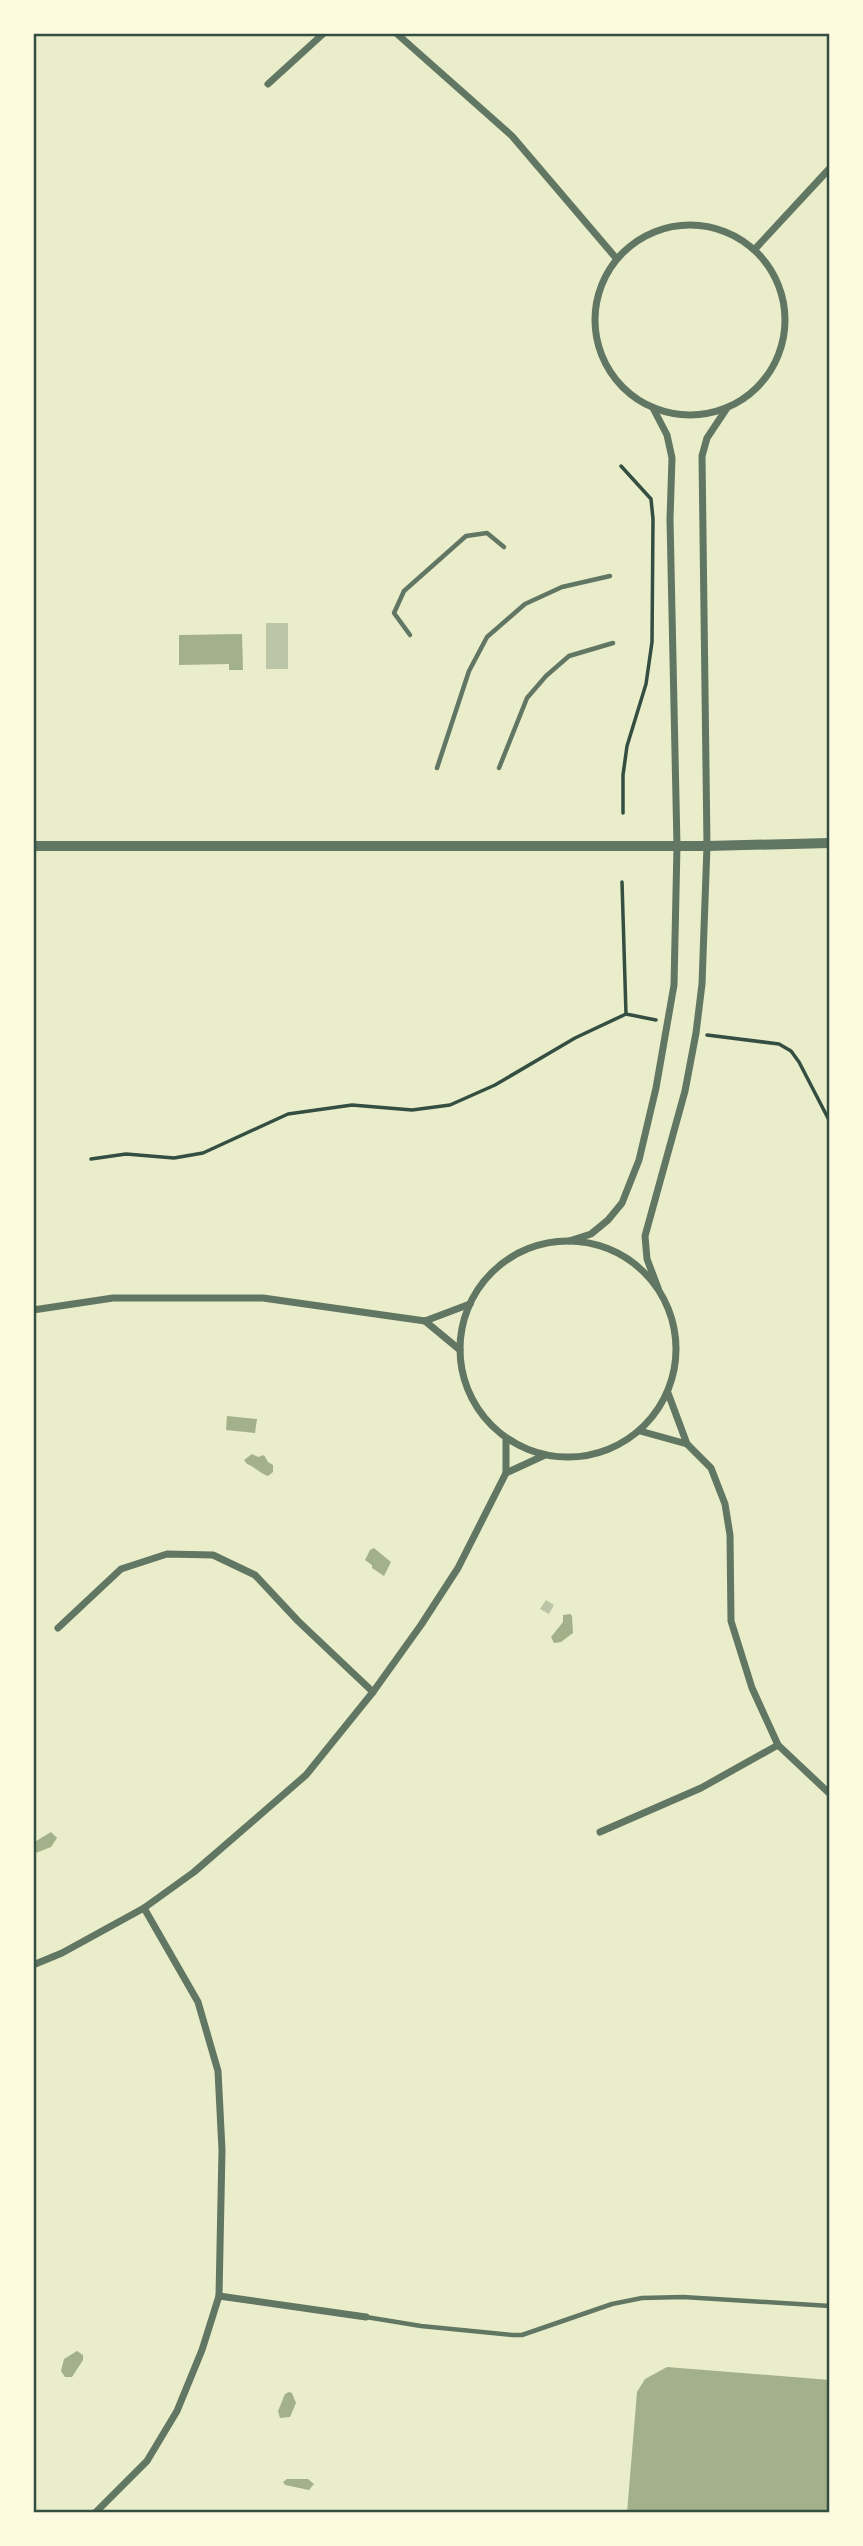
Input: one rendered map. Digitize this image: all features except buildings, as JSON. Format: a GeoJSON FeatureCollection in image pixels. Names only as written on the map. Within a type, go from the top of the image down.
{"type":"FeatureCollection","features":[{"type":"Feature","properties":{"kind":"street"},"geometry":{"type":"LineString","coordinates":[[268,84],[324,33]]}},
{"type":"Feature","properties":{"kind":"street"},"geometry":{"type":"LineString","coordinates":[[396,33],[512,136],[616,258]]}},
{"type":"Feature","properties":{"kind":"street"},"geometry":{"type":"LineString","coordinates":[[755,249],[830,169]]}},
{"type":"Feature","properties":{"kind":"street"},"geometry":{"type":"LineString","coordinates":[[683,224],[720,229],[755,249],[769,266],[780,289],[785,309],[784,337],[778,357],[759,386],[743,400],[727,408],[708,414],[688,415],[653,408],[632,396],[615,380],[604,362],[596,338],[594,319],[596,300],[603,279],[616,258],[639,238],[665,227],[683,224]]}},
{"type":"Feature","properties":{"kind":"street"},"geometry":{"type":"LineString","coordinates":[[653,408],[667,435],[672,458],[670,519],[677,846],[674,985],[656,1088],[639,1160],[622,1203],[608,1220],[591,1234],[569,1241],[539,1245],[504,1262],[481,1285],[470,1304],[461,1333],[460,1350],[467,1387],[472,1400],[492,1426],[525,1449],[545,1455],[575,1458],[593,1455],[624,1443],[639,1431],[651,1420],[668,1393],[674,1375],[677,1345],[667,1305],[647,1259],[645,1236],[685,1091],[702,984],[707,846],[702,456],[707,438],[727,408]]}},
{"type":"Feature","properties":{"kind":"street"},"geometry":{"type":"LineString","coordinates":[[33,846],[707,846],[830,843]]}},
{"type":"Feature","properties":{"kind":"street"},"geometry":{"type":"LineString","coordinates":[[569,1241],[600,1245],[617,1252],[638,1266],[658,1288]]}},
{"type":"Feature","properties":{"kind":"street"},"geometry":{"type":"LineString","coordinates":[[33,1310],[113,1298],[263,1298],[425,1321],[470,1304]]}},
{"type":"Feature","properties":{"kind":"street"},"geometry":{"type":"LineString","coordinates":[[425,1321],[460,1350]]}},
{"type":"Feature","properties":{"kind":"street"},"geometry":{"type":"LineString","coordinates":[[668,1393],[687,1444],[711,1468],[725,1504],[730,1535],[731,1621],[752,1688],[778,1745],[830,1794]]}},
{"type":"Feature","properties":{"kind":"street"},"geometry":{"type":"LineString","coordinates":[[639,1431],[687,1444]]}},
{"type":"Feature","properties":{"kind":"street"},"geometry":{"type":"LineString","coordinates":[[33,1965],[62,1953],[144,1908],[194,1872],[306,1775],[373,1692],[458,1568],[506,1474],[506,1438]]}},
{"type":"Feature","properties":{"kind":"street"},"geometry":{"type":"LineString","coordinates":[[506,1474],[545,1455]]}},
{"type":"Feature","properties":{"kind":"street"},"geometry":{"type":"LineString","coordinates":[[58,1628],[121,1569],[167,1554],[213,1555],[255,1575],[298,1622],[373,1692]]}},
{"type":"Feature","properties":{"kind":"street"},"geometry":{"type":"LineString","coordinates":[[600,1832],[701,1788],[778,1745]]}},
{"type":"Feature","properties":{"kind":"street"},"geometry":{"type":"LineString","coordinates":[[95,2513],[147,2461],[177,2411],[202,2350],[219,2296],[222,2150],[218,2071],[198,2002],[144,1908]]}},
{"type":"Feature","properties":{"kind":"street"},"geometry":{"type":"LineString","coordinates":[[219,2296],[366,2317]]}},
{"type":"Feature","properties":{"kind":"lane"},"geometry":{"type":"LineString","coordinates":[[410,635],[394,613],[404,591],[466,536],[487,533],[504,547]]}},
{"type":"Feature","properties":{"kind":"lane"},"geometry":{"type":"LineString","coordinates":[[437,768],[469,671],[487,638],[525,604],[562,587],[610,576]]}},
{"type":"Feature","properties":{"kind":"lane"},"geometry":{"type":"LineString","coordinates":[[499,768],[527,698],[546,676],[569,656],[613,643]]}},
{"type":"Feature","properties":{"kind":"lane"},"geometry":{"type":"LineString","coordinates":[[366,2317],[433,2328],[522,2335],[612,2304],[642,2298],[683,2297],[830,2306]]}},
{"type":"Feature","properties":{"kind":"path"},"geometry":{"type":"LineString","coordinates":[[621,466],[651,499],[653,519],[652,642],[646,684],[627,746],[623,775],[623,813]]}},
{"type":"Feature","properties":{"kind":"path"},"geometry":{"type":"LineString","coordinates":[[91,1159],[125,1154],[174,1158],[203,1153],[288,1114],[352,1105],[412,1111],[450,1105],[495,1085],[575,1038],[626,1014]]}},
{"type":"Feature","properties":{"kind":"shaded area"},"geometry":{"type":"Polygon","coordinates":[[[242,634],[243,670],[229,670],[229,664],[179,665],[179,635],[242,634]]]}},
{"type":"Feature","properties":{"kind":"shaded area"},"geometry":{"type":"Polygon","coordinates":[[[227,1416],[257,1419],[255,1433],[226,1430],[227,1416]]]}},
{"type":"Feature","properties":{"kind":"shaded area"},"geometry":{"type":"Polygon","coordinates":[[[252,1454],[258,1457],[264,1455],[273,1465],[273,1472],[268,1476],[247,1464],[244,1460],[252,1454]]]}},
{"type":"Feature","properties":{"kind":"shaded area"},"geometry":{"type":"Polygon","coordinates":[[[374,1548],[391,1562],[384,1576],[365,1560],[374,1548]]]}},
{"type":"Feature","properties":{"kind":"shaded area"},"geometry":{"type":"Polygon","coordinates":[[[570,1614],[573,1633],[561,1642],[554,1643],[551,1637],[563,1622],[563,1615],[570,1614]]]}},
{"type":"Feature","properties":{"kind":"shaded area"},"geometry":{"type":"Polygon","coordinates":[[[51,1832],[57,1838],[51,1847],[33,1854],[33,1843],[51,1832]]]}},
{"type":"Feature","properties":{"kind":"shaded area"},"geometry":{"type":"Polygon","coordinates":[[[77,2351],[83,2355],[83,2360],[72,2377],[65,2377],[61,2371],[64,2359],[77,2351]]]}},
{"type":"Feature","properties":{"kind":"shaded area"},"geometry":{"type":"Polygon","coordinates":[[[667,2367],[830,2380],[830,2513],[627,2513],[637,2392],[645,2379],[667,2367]]]}},
{"type":"Feature","properties":{"kind":"shaded area"},"geometry":{"type":"Polygon","coordinates":[[[289,2392],[296,2403],[290,2417],[280,2418],[278,2411],[285,2394],[289,2392]]]}},
{"type":"Feature","properties":{"kind":"shaded area"},"geometry":{"type":"Polygon","coordinates":[[[287,2479],[308,2479],[314,2484],[309,2490],[285,2485],[283,2482],[287,2479]]]}}]}
